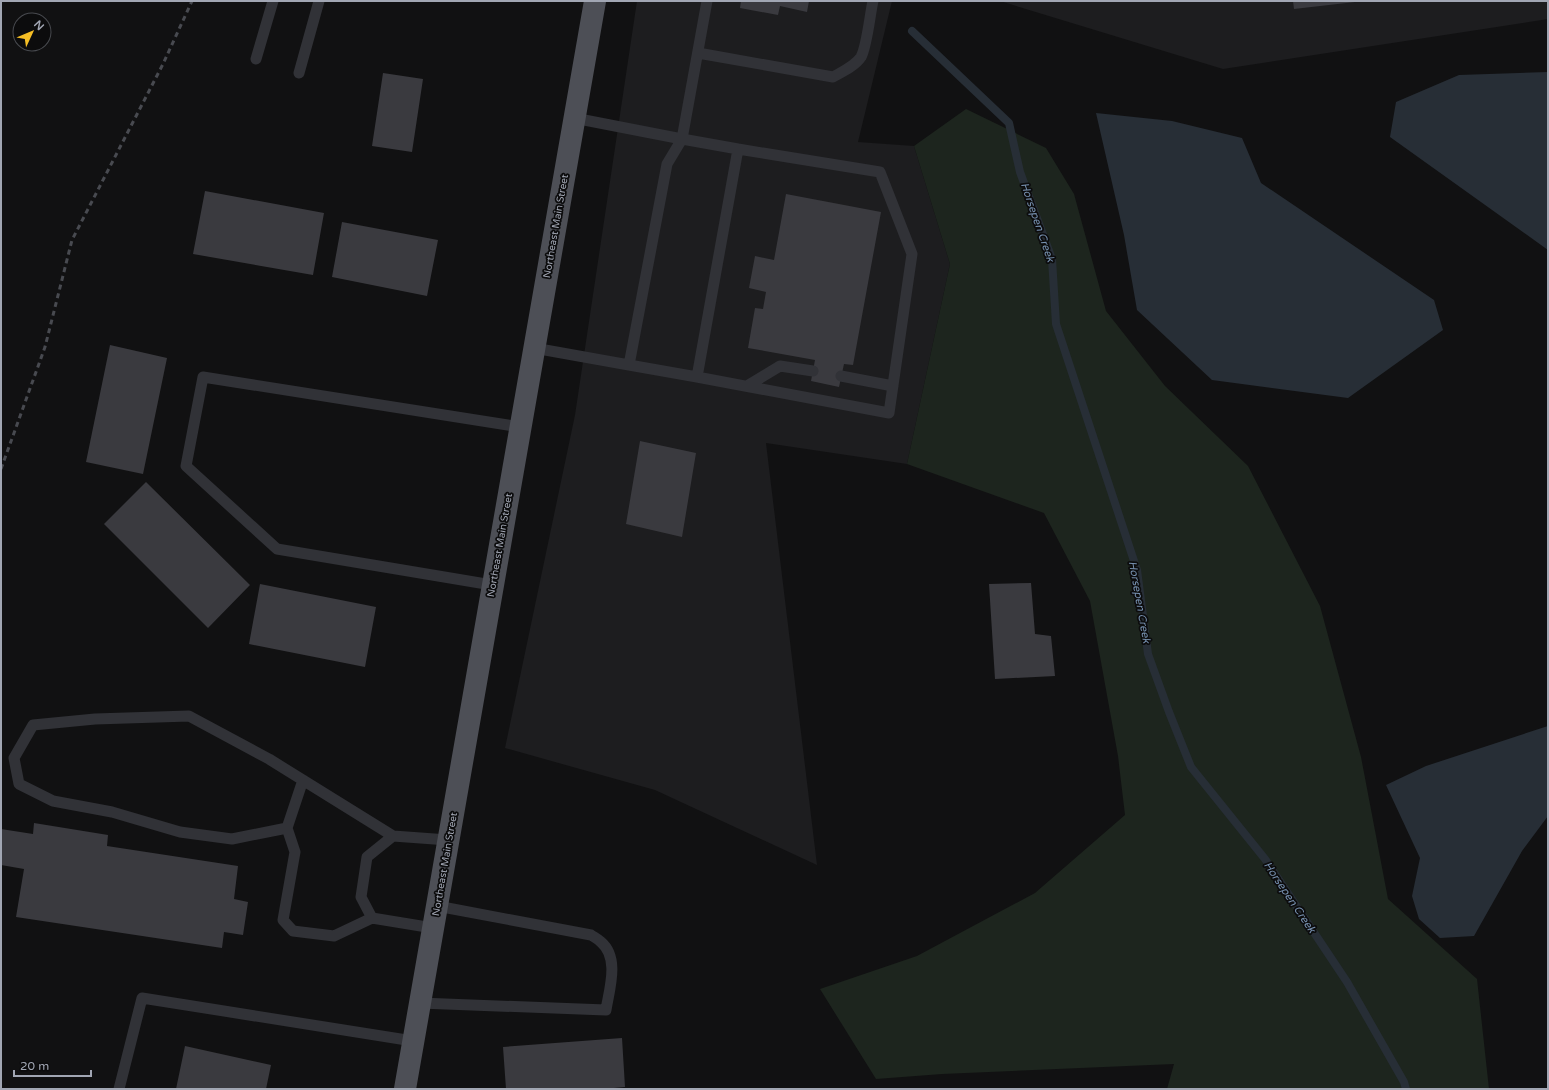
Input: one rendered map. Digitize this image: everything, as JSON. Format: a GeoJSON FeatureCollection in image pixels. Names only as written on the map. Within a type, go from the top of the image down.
{"type":"FeatureCollection","features":[{"type":"Feature","properties":{"kind":"main road","name":"Northeast Main Street"},"geometry":{"type":"LineString","coordinates":[[405,1089],[595,1]]}},
{"type":"Feature","properties":{"kind":"lane"},"geometry":{"type":"LineString","coordinates":[[256,59],[273,1]]}},
{"type":"Feature","properties":{"kind":"lane"},"geometry":{"type":"LineString","coordinates":[[299,73],[319,1]]}},
{"type":"Feature","properties":{"kind":"lane"},"geometry":{"type":"LineString","coordinates":[[629,365],[667,164],[682,139],[707,1]]}},
{"type":"Feature","properties":{"kind":"lane"},"geometry":{"type":"LineString","coordinates":[[698,53],[833,77],[846,70],[861,57],[873,1]]}},
{"type":"Feature","properties":{"kind":"lane"},"geometry":{"type":"LineString","coordinates":[[534,348],[889,413],[912,254],[880,172],[738,149],[574,118]]}},
{"type":"Feature","properties":{"kind":"lane"},"geometry":{"type":"LineString","coordinates":[[697,377],[738,149]]}},
{"type":"Feature","properties":{"kind":"lane"},"geometry":{"type":"LineString","coordinates":[[747,386],[780,366],[813,371]]}},
{"type":"Feature","properties":{"kind":"lane"},"geometry":{"type":"LineString","coordinates":[[841,376],[893,386]]}},
{"type":"Feature","properties":{"kind":"lane"},"geometry":{"type":"LineString","coordinates":[[492,585],[277,549],[186,466],[204,377],[520,427]]}},
{"type":"Feature","properties":{"kind":"lane"},"geometry":{"type":"LineString","coordinates":[[287,828],[232,839],[180,832],[112,812],[53,802],[19,784],[14,758],[33,725],[95,719],[190,716],[269,759],[393,836],[448,840]]}},
{"type":"Feature","properties":{"kind":"lane"},"geometry":{"type":"LineString","coordinates":[[303,780],[287,828],[295,852],[283,920],[293,931],[334,936],[372,918],[433,928]]}},
{"type":"Feature","properties":{"kind":"lane"},"geometry":{"type":"LineString","coordinates":[[372,918],[361,897],[367,857],[393,836]]}},
{"type":"Feature","properties":{"kind":"lane"},"geometry":{"type":"LineString","coordinates":[[420,1003],[606,1010],[612,972],[610,956],[602,942],[591,935],[437,906]]}},
{"type":"Feature","properties":{"kind":"lane"},"geometry":{"type":"LineString","coordinates":[[119,1089],[142,998],[413,1041]]}},
{"type":"Feature","properties":{"kind":"shaded area"},"geometry":{"type":"Polygon","coordinates":[[[637,1],[892,1],[858,142],[914,146],[950,264],[907,464],[766,443],[817,865],[655,790],[505,748],[575,415],[637,1]]]}},
{"type":"Feature","properties":{"kind":"shaded area"},"geometry":{"type":"Polygon","coordinates":[[[1000,1],[1548,1],[1548,19],[1223,69],[1000,1]]]}},
{"type":"Feature","properties":{"kind":"shaded area"},"geometry":{"type":"Polygon","coordinates":[[[1548,72],[1548,250],[1390,137],[1396,102],[1459,75],[1548,72]]]}},
{"type":"Feature","properties":{"kind":"shaded area"},"geometry":{"type":"Polygon","coordinates":[[[966,109],[1046,148],[1074,194],[1106,311],[1165,386],[1248,466],[1320,606],[1361,757],[1388,899],[1477,979],[1489,1089],[1167,1089],[1174,1064],[942,1074],[876,1079],[820,989],[917,956],[1035,893],[1125,815],[1118,756],[1090,601],[1044,513],[907,464],[950,264],[914,146],[966,109]]]}},
{"type":"Feature","properties":{"kind":"shaded area"},"geometry":{"type":"Polygon","coordinates":[[[1096,113],[1172,121],[1242,138],[1261,183],[1434,300],[1443,330],[1348,398],[1212,380],[1137,310],[1124,235],[1096,113]]]}},
{"type":"Feature","properties":{"kind":"shaded area"},"geometry":{"type":"Polygon","coordinates":[[[1548,726],[1548,816],[1522,851],[1474,936],[1440,938],[1419,919],[1412,896],[1420,858],[1386,785],[1426,766],[1548,726]]]}},
{"type":"Feature","properties":{"kind":"building"},"geometry":{"type":"Polygon","coordinates":[[[741,1],[809,1],[807,12],[780,6],[778,15],[740,8],[741,1]]]}},
{"type":"Feature","properties":{"kind":"building"},"geometry":{"type":"Polygon","coordinates":[[[1293,1],[1355,1],[1355,2],[1294,9],[1293,1]]]}},
{"type":"Feature","properties":{"kind":"building"},"geometry":{"type":"Polygon","coordinates":[[[383,73],[423,79],[412,152],[372,146],[383,73]]]}},
{"type":"Feature","properties":{"kind":"building"},"geometry":{"type":"Polygon","coordinates":[[[205,191],[324,213],[313,275],[193,254],[205,191]]]}},
{"type":"Feature","properties":{"kind":"building"},"geometry":{"type":"Polygon","coordinates":[[[786,194],[881,212],[853,365],[844,364],[839,387],[811,381],[815,360],[748,348],[755,308],[763,309],[766,292],[749,288],[755,256],[774,260],[786,194]]]}},
{"type":"Feature","properties":{"kind":"building"},"geometry":{"type":"Polygon","coordinates":[[[342,222],[438,240],[427,296],[332,277],[342,222]]]}},
{"type":"Feature","properties":{"kind":"building"},"geometry":{"type":"Polygon","coordinates":[[[110,345],[167,358],[143,474],[86,462],[110,345]]]}},
{"type":"Feature","properties":{"kind":"building"},"geometry":{"type":"Polygon","coordinates":[[[640,441],[696,453],[682,537],[626,524],[640,441]]]}},
{"type":"Feature","properties":{"kind":"building"},"geometry":{"type":"Polygon","coordinates":[[[146,482],[250,585],[208,628],[104,524],[146,482]]]}},
{"type":"Feature","properties":{"kind":"building"},"geometry":{"type":"Polygon","coordinates":[[[1031,583],[1035,634],[1051,636],[1055,676],[995,679],[989,584],[1031,583]]]}},
{"type":"Feature","properties":{"kind":"building"},"geometry":{"type":"Polygon","coordinates":[[[260,584],[376,607],[365,667],[249,644],[260,584]]]}},
{"type":"Feature","properties":{"kind":"building"},"geometry":{"type":"Polygon","coordinates":[[[34,823],[108,835],[107,846],[238,866],[234,899],[248,902],[243,935],[224,932],[222,948],[16,917],[24,869],[1,865],[1,829],[33,834],[34,823]]]}},
{"type":"Feature","properties":{"kind":"building"},"geometry":{"type":"Polygon","coordinates":[[[622,1038],[625,1087],[603,1089],[506,1089],[503,1047],[622,1038]]]}},
{"type":"Feature","properties":{"kind":"building"},"geometry":{"type":"Polygon","coordinates":[[[185,1046],[271,1065],[266,1089],[176,1089],[185,1046]]]}},
{"type":"Feature","properties":{"kind":"waterway","name":"Horsepen Creek"},"geometry":{"type":"LineString","coordinates":[[912,31],[1009,123],[1020,172],[1052,259],[1056,324],[1137,570],[1148,654],[1191,767],[1265,859],[1347,982],[1404,1082],[1406,1089]]}},
{"type":"Feature","properties":{"kind":"railway"},"geometry":{"type":"LineString","coordinates":[[1,469],[45,347],[72,240],[163,64],[192,1]]}}]}
